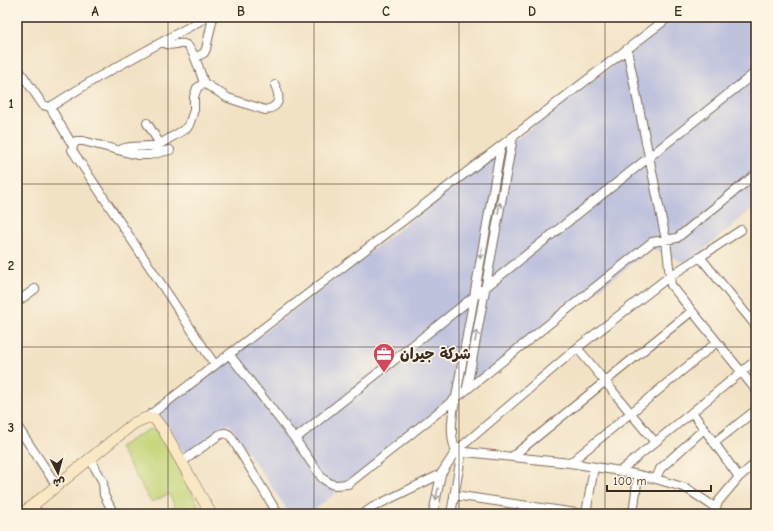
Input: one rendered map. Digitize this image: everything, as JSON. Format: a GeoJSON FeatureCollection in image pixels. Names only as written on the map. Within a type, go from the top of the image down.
{"type":"FeatureCollection","features":[{"type":"Feature","properties":{"kind":"street"},"geometry":{"type":"LineString","coordinates":[[50,107],[96,79],[207,17]]}},
{"type":"Feature","properties":{"kind":"street"},"geometry":{"type":"LineString","coordinates":[[195,58],[204,53],[206,49],[213,17]]}},
{"type":"Feature","properties":{"kind":"street"},"geometry":{"type":"LineString","coordinates":[[22,514],[36,510],[57,486],[134,423],[146,418],[669,17]]}},
{"type":"Feature","properties":{"kind":"street"},"geometry":{"type":"LineString","coordinates":[[163,42],[171,46],[184,44],[188,45],[195,58],[204,83],[228,98],[265,110],[271,109],[277,104],[279,98],[275,86]]}},
{"type":"Feature","properties":{"kind":"street"},"geometry":{"type":"LineString","coordinates":[[627,49],[666,240],[671,285],[756,390]]}},
{"type":"Feature","properties":{"kind":"street"},"geometry":{"type":"LineString","coordinates":[[17,68],[43,105],[50,107],[72,146],[72,150],[215,365]]}},
{"type":"Feature","properties":{"kind":"street"},"geometry":{"type":"LineString","coordinates":[[295,439],[756,72]]}},
{"type":"Feature","properties":{"kind":"street"},"geometry":{"type":"LineString","coordinates":[[120,150],[127,147],[152,147],[187,128],[194,110],[194,97],[197,88],[204,83]]}},
{"type":"Feature","properties":{"kind":"street"},"geometry":{"type":"LineString","coordinates":[[147,123],[160,144]]}},
{"type":"Feature","properties":{"kind":"street"},"geometry":{"type":"LineString","coordinates":[[513,137],[493,244],[478,293],[452,413],[454,445],[459,451],[594,466],[656,479],[686,488],[715,511],[718,502],[739,477],[756,463]]}},
{"type":"Feature","properties":{"kind":"street"},"geometry":{"type":"LineString","coordinates":[[72,146],[76,141],[83,141],[137,155],[149,155],[170,150]]}},
{"type":"Feature","properties":{"kind":"street"},"geometry":{"type":"LineString","coordinates":[[467,388],[482,302],[478,293],[484,236],[501,146]]}},
{"type":"Feature","properties":{"kind":"street"},"geometry":{"type":"LineString","coordinates":[[229,354],[295,439],[322,478],[331,484],[344,485],[351,482],[652,242],[677,238],[756,174]]}},
{"type":"Feature","properties":{"kind":"street"},"geometry":{"type":"LineString","coordinates":[[363,514],[373,507],[441,474],[459,451],[578,348],[670,276],[741,230]]}},
{"type":"Feature","properties":{"kind":"street"},"geometry":{"type":"LineString","coordinates":[[484,236],[493,244]]}},
{"type":"Feature","properties":{"kind":"street"},"geometry":{"type":"LineString","coordinates":[[700,256],[756,326]]}},
{"type":"Feature","properties":{"kind":"street"},"geometry":{"type":"LineString","coordinates":[[17,302],[35,289]]}},
{"type":"Feature","properties":{"kind":"street"},"geometry":{"type":"LineString","coordinates":[[513,456],[692,311]]}},
{"type":"Feature","properties":{"kind":"street"},"geometry":{"type":"LineString","coordinates":[[570,463],[717,342]]}},
{"type":"Feature","properties":{"kind":"street"},"geometry":{"type":"LineString","coordinates":[[578,348],[606,381],[630,414],[655,442]]}},
{"type":"Feature","properties":{"kind":"street"},"geometry":{"type":"LineString","coordinates":[[620,471],[756,360]]}},
{"type":"Feature","properties":{"kind":"street"},"geometry":{"type":"LineString","coordinates":[[714,443],[756,410]]}},
{"type":"Feature","properties":{"kind":"street"},"geometry":{"type":"LineString","coordinates":[[692,412],[739,477]]}},
{"type":"Feature","properties":{"kind":"street"},"geometry":{"type":"LineString","coordinates":[[146,418],[154,418],[164,431],[211,514]]}},
{"type":"Feature","properties":{"kind":"street"},"geometry":{"type":"LineString","coordinates":[[17,426],[57,486]]}},
{"type":"Feature","properties":{"kind":"street"},"geometry":{"type":"LineString","coordinates":[[656,479],[660,469],[704,429]]}},
{"type":"Feature","properties":{"kind":"street"},"geometry":{"type":"LineString","coordinates":[[182,462],[219,434],[228,434],[278,514]]}},
{"type":"Feature","properties":{"kind":"street"},"geometry":{"type":"LineString","coordinates":[[451,514],[459,451]]}},
{"type":"Feature","properties":{"kind":"street"},"geometry":{"type":"LineString","coordinates":[[90,459],[103,482],[104,495],[114,514]]}},
{"type":"Feature","properties":{"kind":"street"},"geometry":{"type":"LineString","coordinates":[[586,514],[594,466]]}},
{"type":"Feature","properties":{"kind":"street"},"geometry":{"type":"LineString","coordinates":[[433,514],[441,474]]}},
{"type":"Feature","properties":{"kind":"street"},"geometry":{"type":"LineString","coordinates":[[633,514],[638,475]]}},
{"type":"Feature","properties":{"kind":"street"},"geometry":{"type":"LineString","coordinates":[[454,495],[583,514]]}},
{"type":"Feature","properties":{"kind":"shaded area"},"geometry":{"type":"Polygon","coordinates":[[[676,17],[756,17],[756,206],[687,264],[652,248],[309,514],[290,514],[229,424],[186,455],[156,415],[676,17]]]}},
{"type":"Feature","properties":{"kind":"green space"},"geometry":{"type":"Polygon","coordinates":[[[149,429],[157,430],[163,436],[203,514],[167,514],[166,511],[175,507],[169,494],[151,502],[119,447],[149,429]]]}},
{"type":"Feature","properties":{"kind":"place","name":"شركة جيران"},"geometry":{"type":"Point","coordinates":[384,374]}}]}
